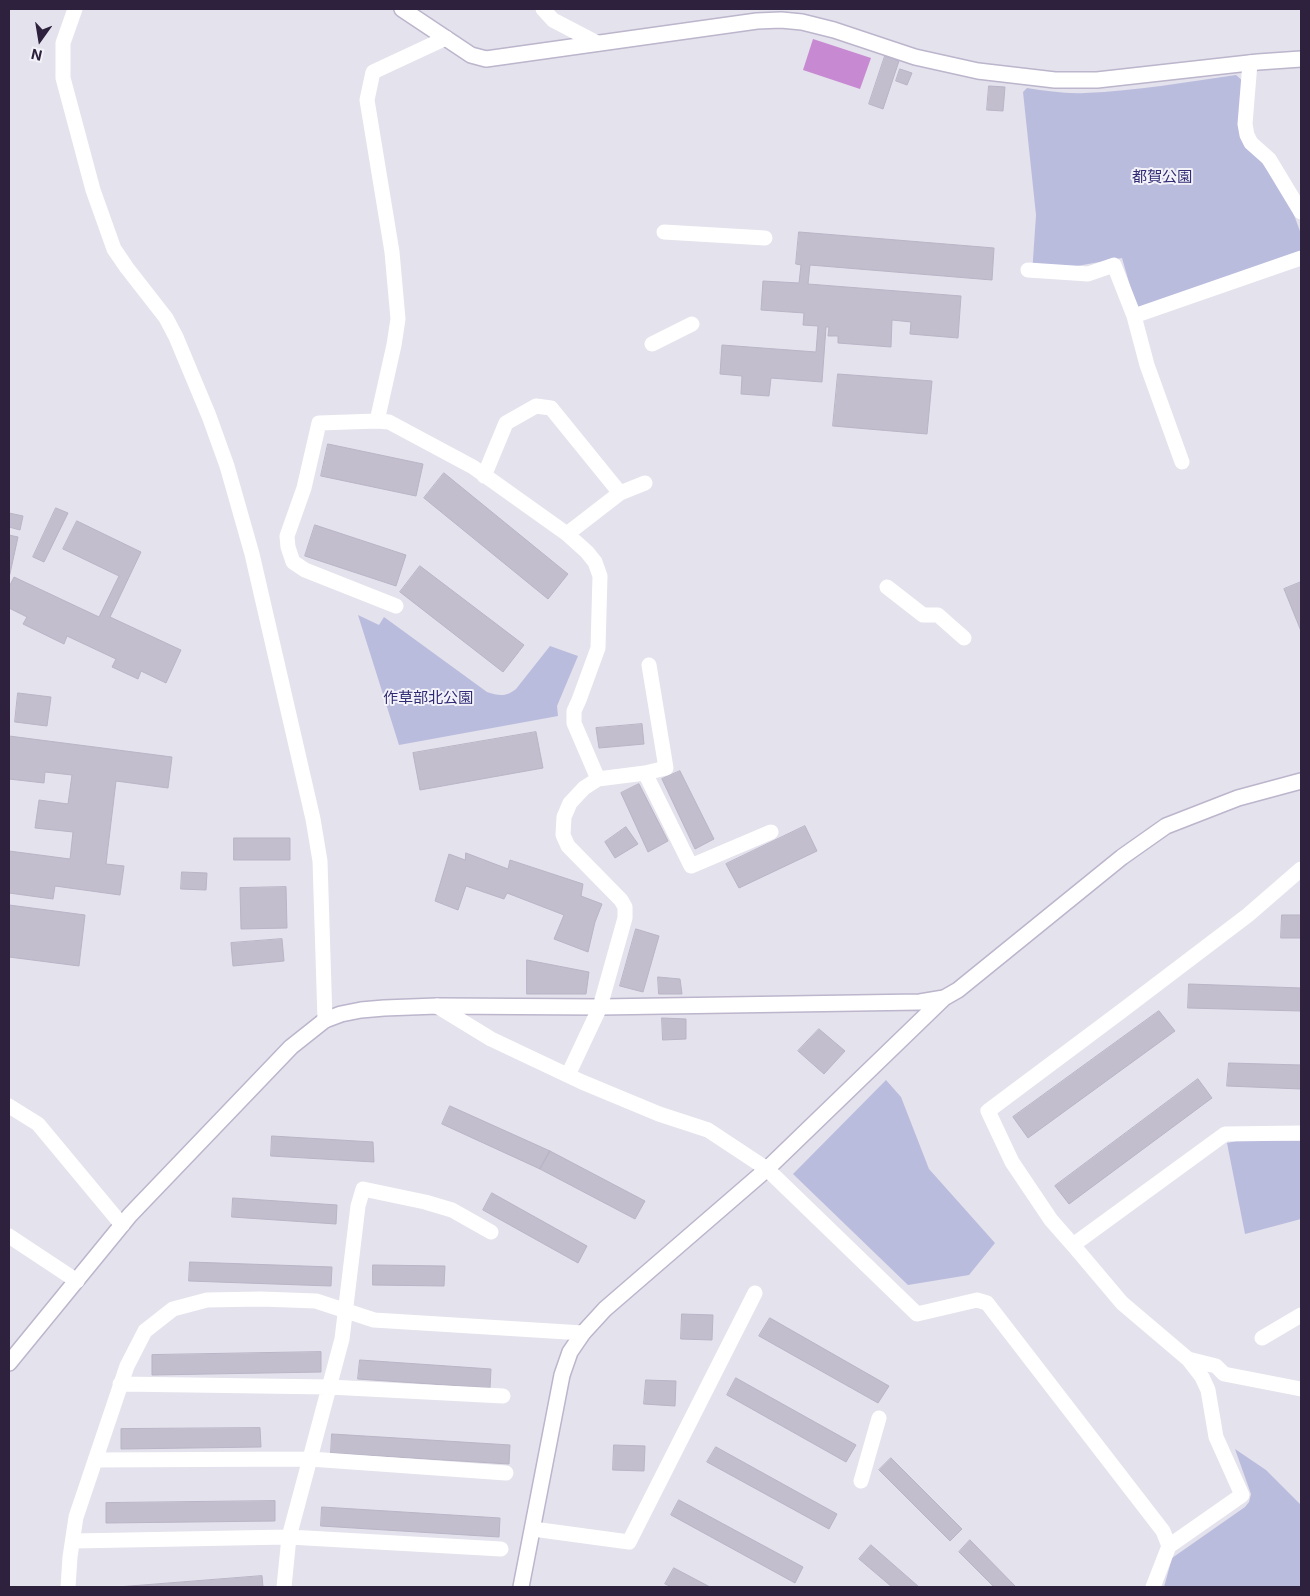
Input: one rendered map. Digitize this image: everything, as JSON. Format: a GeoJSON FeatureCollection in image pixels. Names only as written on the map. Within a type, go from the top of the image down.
{"type":"FeatureCollection","features":[{"type":"Feature","properties":{"kind":"street"},"geometry":{"type":"LineString","coordinates":[[75,9],[63,43],[63,78],[93,190],[114,249],[166,318],[176,337],[209,416],[227,466],[252,554],[313,819],[320,861],[325,1020]]}},
{"type":"Feature","properties":{"kind":"street"},"geometry":{"type":"LineString","coordinates":[[402,9],[471,55],[486,59],[757,21],[781,20],[802,22],[834,30],[915,57],[978,71],[1055,80],[1097,80],[1301,59]]}},
{"type":"Feature","properties":{"kind":"street"},"geometry":{"type":"LineString","coordinates":[[543,9],[553,20],[597,43]]}},
{"type":"Feature","properties":{"kind":"street"},"geometry":{"type":"LineString","coordinates":[[378,421],[398,319],[392,252],[367,100],[373,72],[446,38]]}},
{"type":"Feature","properties":{"kind":"street"},"geometry":{"type":"LineString","coordinates":[[1250,63],[1245,124],[1247,135],[1252,143],[1269,159],[1301,212]]}},
{"type":"Feature","properties":{"kind":"street"},"geometry":{"type":"LineString","coordinates":[[664,232],[765,238]]}},
{"type":"Feature","properties":{"kind":"street"},"geometry":{"type":"LineString","coordinates":[[1134,316],[1301,258]]}},
{"type":"Feature","properties":{"kind":"street"},"geometry":{"type":"LineString","coordinates":[[1028,270],[1088,274],[1114,265],[1134,316],[1147,365],[1182,462]]}},
{"type":"Feature","properties":{"kind":"street"},"geometry":{"type":"LineString","coordinates":[[652,344],[692,324]]}},
{"type":"Feature","properties":{"kind":"street"},"geometry":{"type":"LineString","coordinates":[[484,476],[506,423],[536,406],[551,408],[620,494]]}},
{"type":"Feature","properties":{"kind":"street"},"geometry":{"type":"LineString","coordinates":[[396,606],[305,570],[293,562],[287,536],[304,488],[319,423],[389,422],[473,467],[567,534],[595,562],[600,576],[598,648],[574,711],[574,723],[598,779]]}},
{"type":"Feature","properties":{"kind":"street"},"geometry":{"type":"LineString","coordinates":[[567,534],[620,494],[645,483]]}},
{"type":"Feature","properties":{"kind":"street"},"geometry":{"type":"LineString","coordinates":[[887,587],[923,616],[938,616],[964,638]]}},
{"type":"Feature","properties":{"kind":"street"},"geometry":{"type":"LineString","coordinates":[[568,1075],[600,1007],[625,918],[625,907],[621,900],[568,846],[562,835],[564,817],[570,803],[584,788],[598,779],[645,773],[666,768],[649,665]]}},
{"type":"Feature","properties":{"kind":"street"},"geometry":{"type":"LineString","coordinates":[[645,773],[691,866],[771,832]]}},
{"type":"Feature","properties":{"kind":"street"},"geometry":{"type":"LineString","coordinates":[[521,1587],[562,1376],[570,1352],[583,1333],[605,1309],[768,1169],[944,998],[958,990],[1122,858],[1166,826],[1238,798],[1301,781]]}},
{"type":"Feature","properties":{"kind":"street"},"geometry":{"type":"LineString","coordinates":[[1153,1587],[1169,1546],[1242,1495],[1216,1437],[1208,1390],[1202,1377],[1188,1359],[1122,1303],[1051,1220],[1012,1162],[988,1111],[1240,921],[1301,869]]}},
{"type":"Feature","properties":{"kind":"street"},"geometry":{"type":"LineString","coordinates":[[9,1363],[122,1225],[291,1047],[325,1020],[341,1014],[369,1009],[437,1006],[600,1007],[920,1002],[944,998]]}},
{"type":"Feature","properties":{"kind":"street"},"geometry":{"type":"LineString","coordinates":[[437,1006],[491,1039],[568,1075],[659,1114],[708,1130],[768,1169],[917,1314],[977,1300],[987,1302],[1163,1531],[1169,1546]]}},
{"type":"Feature","properties":{"kind":"street"},"geometry":{"type":"LineString","coordinates":[[9,1106],[38,1124],[122,1225]]}},
{"type":"Feature","properties":{"kind":"street"},"geometry":{"type":"LineString","coordinates":[[1073,1245],[1225,1134],[1301,1133]]}},
{"type":"Feature","properties":{"kind":"street"},"geometry":{"type":"LineString","coordinates":[[284,1587],[289,1537],[342,1339],[358,1206],[363,1189],[425,1202],[452,1210],[491,1232]]}},
{"type":"Feature","properties":{"kind":"street"},"geometry":{"type":"LineString","coordinates":[[9,1236],[77,1281]]}},
{"type":"Feature","properties":{"kind":"street"},"geometry":{"type":"LineString","coordinates":[[533,1530],[629,1542],[754,1293]]}},
{"type":"Feature","properties":{"kind":"street"},"geometry":{"type":"LineString","coordinates":[[68,1587],[76,1518],[120,1384],[145,1331],[173,1309],[207,1300],[316,1301],[374,1320],[583,1333]]}},
{"type":"Feature","properties":{"kind":"street"},"geometry":{"type":"LineString","coordinates":[[1262,1338],[1301,1316]]}},
{"type":"Feature","properties":{"kind":"street"},"geometry":{"type":"LineString","coordinates":[[1188,1359],[1216,1366],[1224,1374],[1301,1390]]}},
{"type":"Feature","properties":{"kind":"street"},"geometry":{"type":"LineString","coordinates":[[120,1384],[329,1387],[503,1396]]}},
{"type":"Feature","properties":{"kind":"street"},"geometry":{"type":"LineString","coordinates":[[861,1481],[879,1418]]}},
{"type":"Feature","properties":{"kind":"street"},"geometry":{"type":"LineString","coordinates":[[95,1460],[310,1459],[506,1473]]}},
{"type":"Feature","properties":{"kind":"street"},"geometry":{"type":"LineString","coordinates":[[72,1541],[289,1537],[501,1548]]}},
{"type":"Feature","properties":{"kind":"green space","name":"都賀公園"},"geometry":{"type":"Polygon","coordinates":[[[1236,75],[1244,82],[1240,130],[1290,204],[1301,234],[1301,252],[1137,310],[1122,258],[1032,274],[1036,215],[1023,92],[1027,88],[1071,93],[1104,92],[1236,75]]]}},
{"type":"Feature","properties":{"kind":"green space","name":"作草部北公園"},"geometry":{"type":"Polygon","coordinates":[[[358,615],[379,625],[384,617],[487,692],[495,694],[506,695],[516,689],[550,646],[578,656],[557,706],[558,716],[399,745],[358,615]]]}},
{"type":"Feature","properties":{"kind":"green space"},"geometry":{"type":"Polygon","coordinates":[[[886,1080],[901,1097],[929,1169],[995,1243],[969,1275],[908,1285],[793,1174],[886,1080]]]}},
{"type":"Feature","properties":{"kind":"green space"},"geometry":{"type":"Polygon","coordinates":[[[1241,1140],[1301,1141],[1301,1219],[1245,1234],[1227,1143],[1241,1140]]]}},
{"type":"Feature","properties":{"kind":"green space"},"geometry":{"type":"Polygon","coordinates":[[[1235,1449],[1266,1470],[1301,1505],[1301,1587],[1164,1587],[1172,1558],[1245,1507],[1249,1502],[1251,1494],[1235,1449]]]}},
{"type":"Feature","properties":{"kind":"shaded area"},"geometry":{"type":"Polygon","coordinates":[[[813,39],[871,58],[860,89],[803,70],[813,39]]]}},
{"type":"Feature","properties":{"kind":"building"},"geometry":{"type":"Polygon","coordinates":[[[885,56],[899,61],[883,109],[869,104],[885,56]]]}},
{"type":"Feature","properties":{"kind":"building"},"geometry":{"type":"Polygon","coordinates":[[[900,69],[912,73],[907,85],[896,81],[900,69]]]}},
{"type":"Feature","properties":{"kind":"building"},"geometry":{"type":"Polygon","coordinates":[[[989,86],[1005,87],[1003,111],[987,110],[989,86]]]}},
{"type":"Feature","properties":{"kind":"building"},"geometry":{"type":"Polygon","coordinates":[[[799,232],[994,248],[992,280],[810,265],[808,284],[961,296],[958,338],[910,334],[911,322],[892,320],[891,347],[838,343],[838,336],[828,336],[829,327],[826,327],[822,382],[771,378],[769,396],[741,394],[742,376],[720,374],[722,345],[816,352],[818,326],[803,325],[804,313],[761,310],[763,281],[799,283],[801,265],[796,264],[799,232]]]}},
{"type":"Feature","properties":{"kind":"building"},"geometry":{"type":"Polygon","coordinates":[[[838,374],[932,381],[927,434],[833,426],[838,374]]]}},
{"type":"Feature","properties":{"kind":"building"},"geometry":{"type":"Polygon","coordinates":[[[328,444],[423,464],[416,496],[321,476],[328,444]]]}},
{"type":"Feature","properties":{"kind":"building"},"geometry":{"type":"Polygon","coordinates":[[[444,473],[568,574],[548,599],[424,498],[444,473]]]}},
{"type":"Feature","properties":{"kind":"building"},"geometry":{"type":"Polygon","coordinates":[[[56,508],[68,513],[44,562],[33,557],[56,508]]]}},
{"type":"Feature","properties":{"kind":"building"},"geometry":{"type":"Polygon","coordinates":[[[9,513],[23,516],[20,530],[9,527],[9,513]]]}},
{"type":"Feature","properties":{"kind":"building"},"geometry":{"type":"Polygon","coordinates":[[[77,521],[141,552],[110,617],[181,650],[166,683],[141,671],[138,679],[112,667],[116,659],[67,636],[64,644],[23,624],[27,617],[9,608],[9,587],[14,577],[99,617],[119,576],[63,549],[77,521]]]}},
{"type":"Feature","properties":{"kind":"building"},"geometry":{"type":"Polygon","coordinates":[[[315,525],[406,555],[396,586],[305,556],[315,525]]]}},
{"type":"Feature","properties":{"kind":"building"},"geometry":{"type":"Polygon","coordinates":[[[9,535],[18,537],[9,578],[9,535]]]}},
{"type":"Feature","properties":{"kind":"building"},"geometry":{"type":"Polygon","coordinates":[[[420,566],[524,645],[503,672],[400,592],[420,566]]]}},
{"type":"Feature","properties":{"kind":"building"},"geometry":{"type":"Polygon","coordinates":[[[1301,582],[1301,631],[1284,589],[1301,582]]]}},
{"type":"Feature","properties":{"kind":"building"},"geometry":{"type":"Polygon","coordinates":[[[18,693],[51,697],[47,726],[15,722],[18,693]]]}},
{"type":"Feature","properties":{"kind":"building"},"geometry":{"type":"Polygon","coordinates":[[[642,724],[644,744],[599,748],[596,728],[642,724]]]}},
{"type":"Feature","properties":{"kind":"building"},"geometry":{"type":"Polygon","coordinates":[[[536,732],[543,768],[420,790],[413,753],[536,732]]]}},
{"type":"Feature","properties":{"kind":"building"},"geometry":{"type":"Polygon","coordinates":[[[9,736],[172,757],[168,788],[116,781],[106,864],[124,866],[120,895],[55,886],[53,899],[9,893],[9,851],[70,859],[73,832],[35,828],[39,800],[68,804],[72,775],[45,772],[44,783],[9,779],[9,736]]]}},
{"type":"Feature","properties":{"kind":"building"},"geometry":{"type":"Polygon","coordinates":[[[680,771],[714,839],[695,849],[662,779],[680,771]]]}},
{"type":"Feature","properties":{"kind":"building"},"geometry":{"type":"Polygon","coordinates":[[[639,784],[668,841],[648,852],[621,793],[639,784]]]}},
{"type":"Feature","properties":{"kind":"building"},"geometry":{"type":"Polygon","coordinates":[[[805,826],[817,851],[739,888],[726,864],[805,826]]]}},
{"type":"Feature","properties":{"kind":"building"},"geometry":{"type":"Polygon","coordinates":[[[626,827],[638,844],[615,858],[605,842],[626,827]]]}},
{"type":"Feature","properties":{"kind":"building"},"geometry":{"type":"Polygon","coordinates":[[[234,838],[290,838],[290,860],[234,860],[234,838]]]}},
{"type":"Feature","properties":{"kind":"building"},"geometry":{"type":"Polygon","coordinates":[[[466,853],[508,869],[510,860],[583,884],[581,896],[602,904],[595,922],[588,952],[554,939],[564,915],[507,893],[504,899],[466,886],[458,910],[435,901],[449,854],[465,860],[466,853]]]}},
{"type":"Feature","properties":{"kind":"building"},"geometry":{"type":"Polygon","coordinates":[[[182,872],[207,873],[206,890],[181,889],[182,872]]]}},
{"type":"Feature","properties":{"kind":"building"},"geometry":{"type":"Polygon","coordinates":[[[286,887],[287,928],[241,929],[240,888],[286,887]]]}},
{"type":"Feature","properties":{"kind":"building"},"geometry":{"type":"Polygon","coordinates":[[[9,905],[85,915],[79,966],[9,957],[9,905]]]}},
{"type":"Feature","properties":{"kind":"building"},"geometry":{"type":"Polygon","coordinates":[[[1282,915],[1301,915],[1301,938],[1281,938],[1282,915]]]}},
{"type":"Feature","properties":{"kind":"building"},"geometry":{"type":"Polygon","coordinates":[[[636,929],[659,936],[643,992],[620,986],[636,929]]]}},
{"type":"Feature","properties":{"kind":"building"},"geometry":{"type":"Polygon","coordinates":[[[282,939],[284,961],[233,966],[231,943],[282,939]]]}},
{"type":"Feature","properties":{"kind":"building"},"geometry":{"type":"Polygon","coordinates":[[[527,960],[589,972],[586,994],[527,994],[527,960]]]}},
{"type":"Feature","properties":{"kind":"building"},"geometry":{"type":"Polygon","coordinates":[[[658,977],[680,979],[682,994],[659,994],[658,977]]]}},
{"type":"Feature","properties":{"kind":"building"},"geometry":{"type":"Polygon","coordinates":[[[1189,984],[1301,988],[1301,1011],[1188,1008],[1189,984]]]}},
{"type":"Feature","properties":{"kind":"building"},"geometry":{"type":"Polygon","coordinates":[[[1159,1011],[1175,1031],[1028,1138],[1013,1117],[1159,1011]]]}},
{"type":"Feature","properties":{"kind":"building"},"geometry":{"type":"Polygon","coordinates":[[[662,1018],[686,1019],[686,1039],[663,1040],[662,1018]]]}},
{"type":"Feature","properties":{"kind":"building"},"geometry":{"type":"Polygon","coordinates":[[[819,1029],[845,1051],[824,1074],[798,1051],[819,1029]]]}},
{"type":"Feature","properties":{"kind":"building"},"geometry":{"type":"Polygon","coordinates":[[[1229,1063],[1301,1065],[1301,1089],[1227,1086],[1229,1063]]]}},
{"type":"Feature","properties":{"kind":"building"},"geometry":{"type":"Polygon","coordinates":[[[1198,1079],[1212,1098],[1069,1204],[1055,1186],[1198,1079]]]}},
{"type":"Feature","properties":{"kind":"building"},"geometry":{"type":"Polygon","coordinates":[[[450,1106],[550,1151],[540,1169],[442,1124],[450,1106]]]}},
{"type":"Feature","properties":{"kind":"building"},"geometry":{"type":"Polygon","coordinates":[[[272,1136],[373,1142],[374,1162],[271,1156],[272,1136]]]}},
{"type":"Feature","properties":{"kind":"building"},"geometry":{"type":"Polygon","coordinates":[[[550,1151],[645,1201],[635,1219],[540,1169],[550,1151]]]}},
{"type":"Feature","properties":{"kind":"building"},"geometry":{"type":"Polygon","coordinates":[[[492,1193],[587,1246],[578,1263],[483,1210],[492,1193]]]}},
{"type":"Feature","properties":{"kind":"building"},"geometry":{"type":"Polygon","coordinates":[[[233,1198],[337,1205],[336,1224],[232,1217],[233,1198]]]}},
{"type":"Feature","properties":{"kind":"building"},"geometry":{"type":"Polygon","coordinates":[[[190,1262],[332,1267],[331,1286],[189,1281],[190,1262]]]}},
{"type":"Feature","properties":{"kind":"building"},"geometry":{"type":"Polygon","coordinates":[[[373,1265],[445,1266],[444,1286],[373,1285],[373,1265]]]}},
{"type":"Feature","properties":{"kind":"building"},"geometry":{"type":"Polygon","coordinates":[[[682,1314],[713,1315],[712,1340],[681,1339],[682,1314]]]}},
{"type":"Feature","properties":{"kind":"building"},"geometry":{"type":"Polygon","coordinates":[[[770,1318],[889,1386],[878,1403],[759,1336],[770,1318]]]}},
{"type":"Feature","properties":{"kind":"building"},"geometry":{"type":"Polygon","coordinates":[[[321,1352],[321,1372],[152,1375],[152,1355],[321,1352]]]}},
{"type":"Feature","properties":{"kind":"building"},"geometry":{"type":"Polygon","coordinates":[[[360,1360],[491,1369],[490,1388],[358,1379],[360,1360]]]}},
{"type":"Feature","properties":{"kind":"building"},"geometry":{"type":"Polygon","coordinates":[[[736,1378],[856,1445],[846,1462],[727,1395],[736,1378]]]}},
{"type":"Feature","properties":{"kind":"building"},"geometry":{"type":"Polygon","coordinates":[[[646,1380],[676,1381],[675,1406],[644,1404],[646,1380]]]}},
{"type":"Feature","properties":{"kind":"building"},"geometry":{"type":"Polygon","coordinates":[[[260,1428],[261,1447],[121,1449],[121,1429],[260,1428]]]}},
{"type":"Feature","properties":{"kind":"building"},"geometry":{"type":"Polygon","coordinates":[[[332,1434],[510,1445],[509,1464],[331,1453],[332,1434]]]}},
{"type":"Feature","properties":{"kind":"building"},"geometry":{"type":"Polygon","coordinates":[[[614,1445],[645,1446],[644,1471],[613,1470],[614,1445]]]}},
{"type":"Feature","properties":{"kind":"building"},"geometry":{"type":"Polygon","coordinates":[[[716,1447],[837,1514],[829,1529],[707,1462],[716,1447]]]}},
{"type":"Feature","properties":{"kind":"building"},"geometry":{"type":"Polygon","coordinates":[[[891,1458],[962,1529],[950,1541],[879,1470],[891,1458]]]}},
{"type":"Feature","properties":{"kind":"building"},"geometry":{"type":"Polygon","coordinates":[[[679,1500],[803,1567],[795,1583],[671,1515],[679,1500]]]}},
{"type":"Feature","properties":{"kind":"building"},"geometry":{"type":"Polygon","coordinates":[[[275,1501],[275,1521],[106,1523],[106,1503],[275,1501]]]}},
{"type":"Feature","properties":{"kind":"building"},"geometry":{"type":"Polygon","coordinates":[[[322,1507],[500,1518],[499,1537],[321,1526],[322,1507]]]}},
{"type":"Feature","properties":{"kind":"building"},"geometry":{"type":"Polygon","coordinates":[[[970,1540],[1016,1587],[994,1587],[959,1552],[970,1540]]]}},
{"type":"Feature","properties":{"kind":"building"},"geometry":{"type":"Polygon","coordinates":[[[871,1545],[919,1587],[892,1587],[859,1559],[871,1545]]]}},
{"type":"Feature","properties":{"kind":"building"},"geometry":{"type":"Polygon","coordinates":[[[674,1568],[710,1587],[672,1587],[665,1584],[674,1568]]]}},
{"type":"Feature","properties":{"kind":"building"},"geometry":{"type":"Polygon","coordinates":[[[262,1576],[263,1587],[118,1587],[262,1576]]]}}]}
